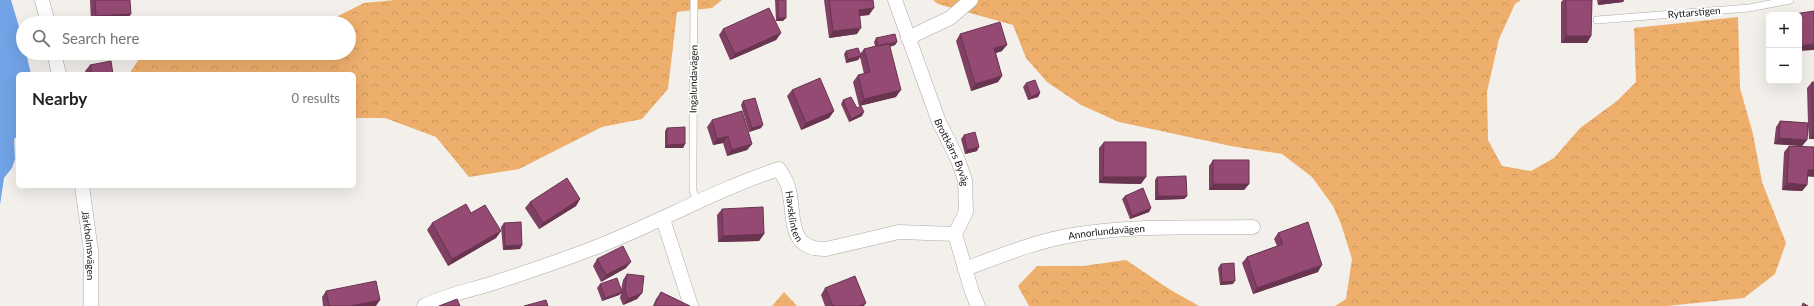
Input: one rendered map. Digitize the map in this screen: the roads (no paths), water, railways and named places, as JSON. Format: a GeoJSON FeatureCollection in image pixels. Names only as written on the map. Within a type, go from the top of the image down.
{"type":"FeatureCollection","features":[{"type":"Feature","properties":{"kind":"street"},"geometry":{"type":"LineString","coordinates":[[42,0],[46,16]]}},
{"type":"Feature","properties":{"kind":"street","name":"Brottkärrs Byväg"},"geometry":{"type":"LineString","coordinates":[[895,0],[939,122],[958,160],[965,180],[966,212],[955,234]]}},
{"type":"Feature","properties":{"kind":"street"},"geometry":{"type":"LineString","coordinates":[[908,38],[950,18],[971,0]]}},
{"type":"Feature","properties":{"kind":"street"},"geometry":{"type":"LineString","coordinates":[[56,60],[59,72]]}},
{"type":"Feature","properties":{"kind":"street","name":"Havsklinten"},"geometry":{"type":"LineString","coordinates":[[424,306],[536,270],[594,248],[663,219],[697,201],[737,183],[779,169],[788,186],[793,222],[798,239],[815,250],[826,249],[900,232],[955,234]]}},
{"type":"Feature","properties":{"kind":"street","name":"Järkholmsvägen"},"geometry":{"type":"LineString","coordinates":[[82,188],[91,251],[91,306]]}},
{"type":"Feature","properties":{"kind":"street"},"geometry":{"type":"LineString","coordinates":[[663,219],[691,306]]}},
{"type":"Feature","properties":{"kind":"street","name":"Annorlundavägen"},"geometry":{"type":"LineString","coordinates":[[965,269],[1040,243],[1086,233],[1137,229],[1253,228]]}},
{"type":"Feature","properties":{"kind":"street"},"geometry":{"type":"LineString","coordinates":[[955,234],[978,306]]}},
{"type":"Feature","properties":{"kind":"lane","name":"Ingalundavägen"},"geometry":{"type":"LineString","coordinates":[[694,0],[693,191],[697,201]]}},
{"type":"Feature","properties":{"kind":"lane","name":"Ryttarstigen"},"geometry":{"type":"LineString","coordinates":[[1597,20],[1749,8],[1790,0]]}},
{"type":"Feature","properties":{"kind":"water"},"geometry":{"type":"Polygon","coordinates":[[[0,0],[11,0],[16,17],[16,60],[28,60],[31,72],[16,72],[16,138],[14,139],[15,159],[12,168],[4,178],[0,205],[0,0]]]}}]}
